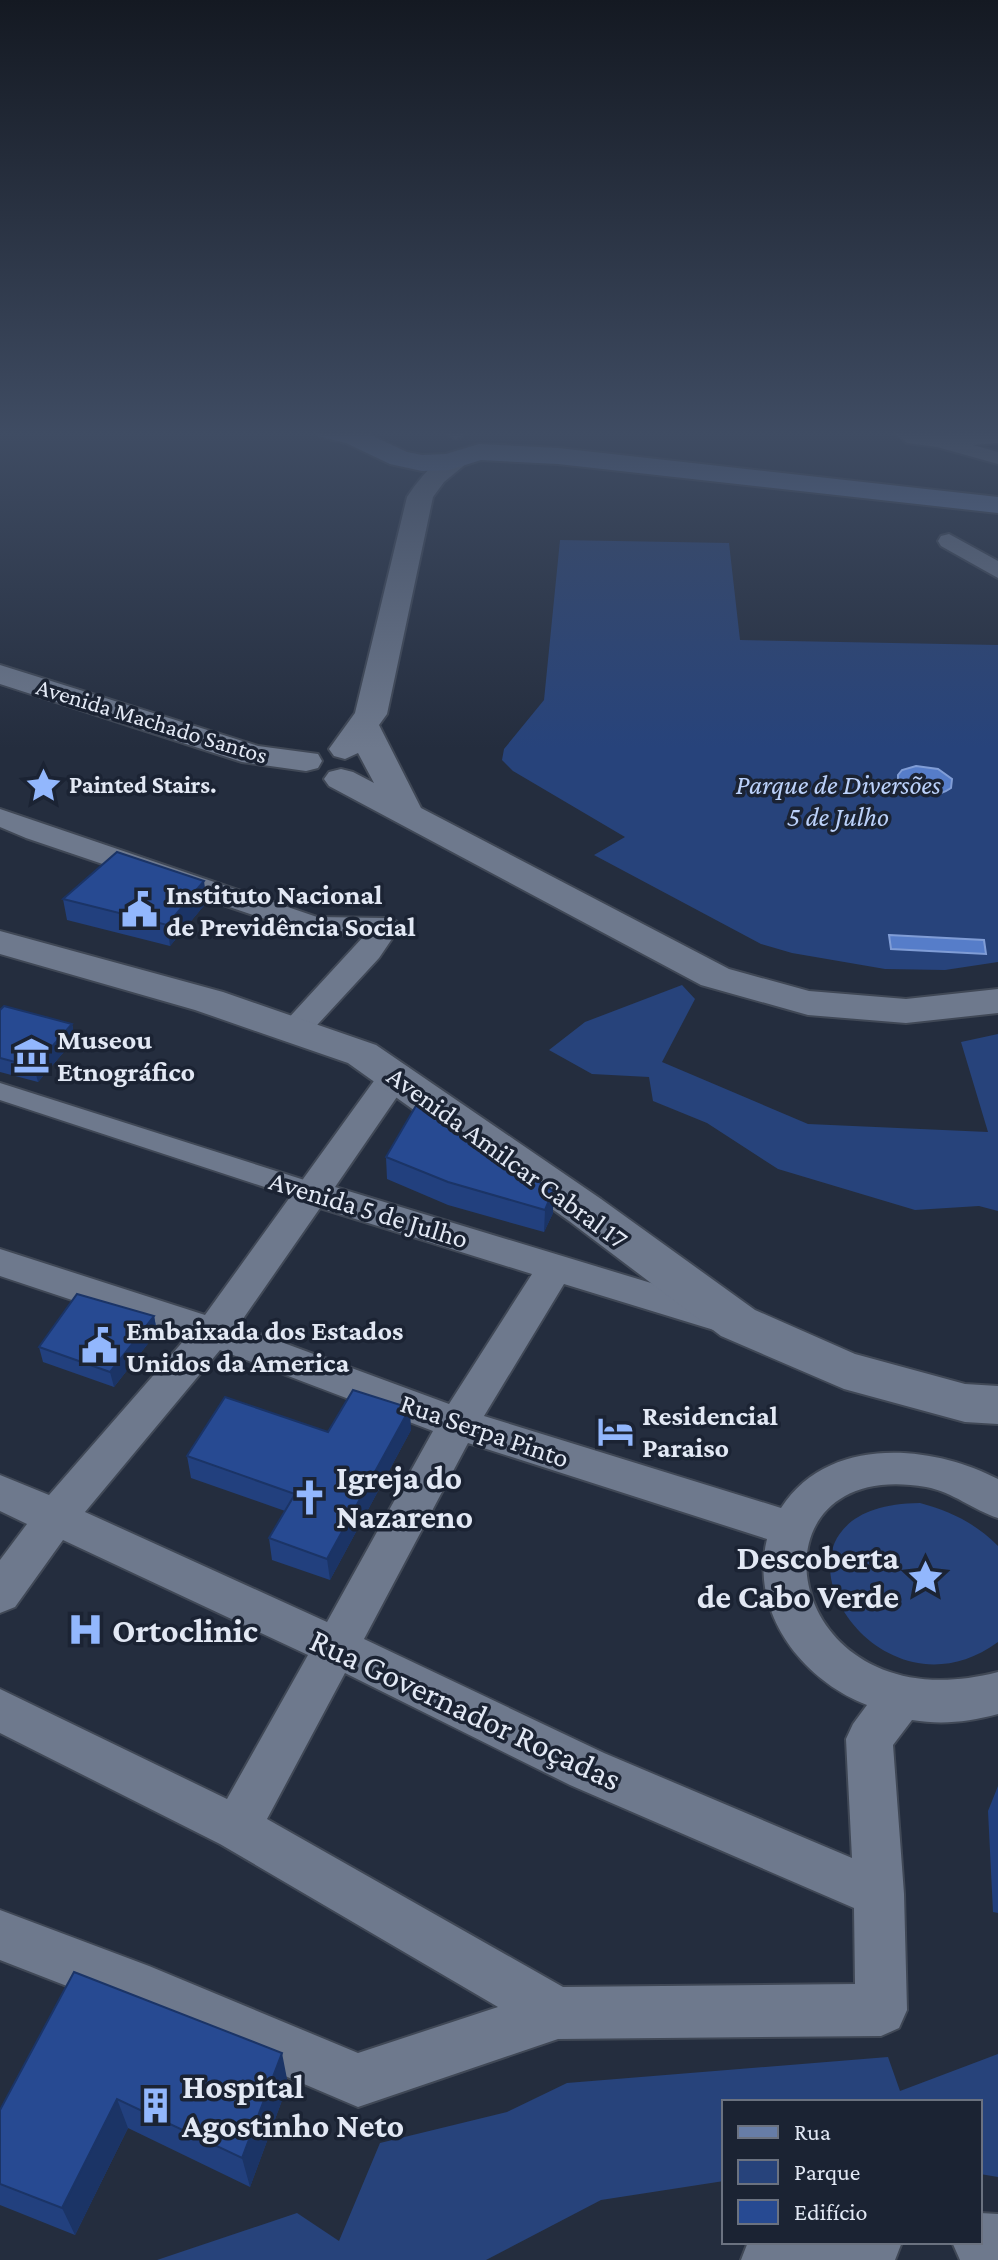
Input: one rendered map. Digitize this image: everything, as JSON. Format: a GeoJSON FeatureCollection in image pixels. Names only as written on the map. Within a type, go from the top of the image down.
{"type":"FeatureCollection","features":[{"type":"Feature","properties":{"kind":"street"},"geometry":{"type":"LineString","coordinates":[[350,751],[371,714],[409,537]]}},
{"type":"Feature","properties":{"kind":"street"},"geometry":{"type":"LineString","coordinates":[[949,541],[998,571]]}},
{"type":"Feature","properties":{"kind":"street","name":"Avenida Machado Santos"},"geometry":{"type":"LineString","coordinates":[[0,674],[254,755],[306,761],[305,766],[311,775],[350,751]]}},
{"type":"Feature","properties":{"kind":"street"},"geometry":{"type":"LineString","coordinates":[[350,751],[372,748],[408,815]]}},
{"type":"Feature","properties":{"kind":"street"},"geometry":{"type":"LineString","coordinates":[[350,751],[408,815],[715,977],[808,1003],[906,1011],[998,1001]]}},
{"type":"Feature","properties":{"kind":"street"},"geometry":{"type":"LineString","coordinates":[[0,817],[314,926],[385,927],[295,1030]]}},
{"type":"Feature","properties":{"kind":"street","name":"Avenida Amilcar Cabral 17"},"geometry":{"type":"LineString","coordinates":[[0,942],[209,1001],[362,1054],[396,1075],[738,1323],[844,1370],[923,1394],[965,1403],[998,1405]]}},
{"type":"Feature","properties":{"kind":"street"},"geometry":{"type":"LineString","coordinates":[[0,1594],[55,1518],[213,1332],[396,1075]]}},
{"type":"Feature","properties":{"kind":"street","name":"Avenida 5 de Julho"},"geometry":{"type":"LineString","coordinates":[[0,1091],[310,1192],[738,1323]]}},
{"type":"Feature","properties":{"kind":"street","name":"Rua Serpa Pinto"},"geometry":{"type":"LineString","coordinates":[[0,1262],[213,1332],[458,1424],[791,1529]]}},
{"type":"Feature","properties":{"kind":"street"},"geometry":{"type":"LineString","coordinates":[[237,1828],[458,1424],[555,1268]]}},
{"type":"Feature","properties":{"kind":"street"},"geometry":{"type":"LineString","coordinates":[[998,1501],[977,1487],[921,1469],[863,1472],[827,1488],[800,1513],[785,1547],[786,1586],[802,1627],[833,1663],[876,1689],[901,1698],[950,1704],[998,1693]]}},
{"type":"Feature","properties":{"kind":"street","name":"Rua Governador Roçadas"},"geometry":{"type":"LineString","coordinates":[[0,1492],[334,1646],[587,1769],[879,1894]]}},
{"type":"Feature","properties":{"kind":"street"},"geometry":{"type":"LineString","coordinates":[[0,1935],[149,1992],[358,2080],[558,2013],[881,2010],[879,1894],[869,1739],[901,1698]]}},
{"type":"Feature","properties":{"kind":"street"},"geometry":{"type":"LineString","coordinates":[[0,1710],[237,1828],[558,2013]]}},
{"type":"Feature","properties":{"kind":"street"},"geometry":{"type":"LineString","coordinates":[[769,2260],[808,2250],[858,2244]]}},
{"type":"Feature","properties":{"kind":"green space","name":"Parque de Diversões 5 de Julho"},"geometry":{"type":"Polygon","coordinates":[[[560,540],[729,543],[740,640],[998,645],[998,962],[945,970],[885,969],[792,953],[761,944],[594,855],[625,837],[513,771],[502,760],[504,749],[544,700],[560,540]]]}},
{"type":"Feature","properties":{"kind":"green space"},"geometry":{"type":"Polygon","coordinates":[[[682,985],[695,999],[662,1062],[808,1124],[988,1132],[961,1042],[998,1034],[998,1211],[979,1206],[915,1210],[778,1169],[707,1123],[653,1101],[649,1077],[592,1074],[549,1050],[585,1022],[682,985]]]}},
{"type":"Feature","properties":{"kind":"green space"},"geometry":{"type":"Polygon","coordinates":[[[920,1503],[962,1519],[998,1546],[998,1642],[950,1663],[906,1660],[868,1640],[842,1608],[830,1572],[837,1538],[866,1513],[920,1503]]]}},
{"type":"Feature","properties":{"kind":"green space"},"geometry":{"type":"Polygon","coordinates":[[[998,2054],[998,2177],[982,2174],[982,2100],[722,2100],[722,2181],[601,2200],[486,2260],[157,2260],[297,2213],[339,2241],[380,2143],[507,2112],[567,2083],[888,2057],[900,2091],[998,2054]]]}},
{"type":"Feature","properties":{"kind":"shaded area"},"geometry":{"type":"Polygon","coordinates":[[[916,766],[938,769],[952,779],[951,788],[930,795],[909,790],[898,781],[898,775],[902,770],[916,766]]]}},
{"type":"Feature","properties":{"kind":"shaded area"},"geometry":{"type":"Polygon","coordinates":[[[889,935],[984,940],[986,954],[891,949],[889,935]]]}},
{"type":"Feature","properties":{"kind":"building"},"geometry":{"type":"Polygon","coordinates":[[[117,852],[204,881],[167,925],[63,899],[117,852]]]}},
{"type":"Feature","properties":{"kind":"building","name":"Museou Etnográfico"},"geometry":{"type":"Polygon","coordinates":[[[4,1006],[72,1024],[34,1067],[0,1058],[0,1010],[4,1006]]]}},
{"type":"Feature","properties":{"kind":"building"},"geometry":{"type":"Polygon","coordinates":[[[417,1104],[553,1191],[545,1210],[448,1182],[386,1157],[417,1104]]]}},
{"type":"Feature","properties":{"kind":"building","name":"Embaixada dos Estados Unidos da America"},"geometry":{"type":"Polygon","coordinates":[[[77,1294],[154,1316],[110,1372],[39,1347],[77,1294]]]}},
{"type":"Feature","properties":{"kind":"building","name":"Igreja do Nazareno"},"geometry":{"type":"Polygon","coordinates":[[[353,1390],[410,1408],[327,1559],[269,1538],[295,1494],[187,1456],[225,1397],[328,1432],[353,1390]]]}},
{"type":"Feature","properties":{"kind":"building","name":"Hospital Agostinho Neto"},"geometry":{"type":"Polygon","coordinates":[[[74,1972],[282,2053],[242,2158],[117,2099],[62,2208],[0,2184],[0,2110],[74,1972]]]}},
{"type":"Feature","properties":{"kind":"place","name":"Painted Stairs."},"geometry":{"type":"Point","coordinates":[43,785]}},
{"type":"Feature","properties":{"kind":"place","name":"Instituto Nacional de Previdência Social"},"geometry":{"type":"Point","coordinates":[140,910]}},
{"type":"Feature","properties":{"kind":"place","name":"Museou Etnográfico"},"geometry":{"type":"Point","coordinates":[31,1055]}},
{"type":"Feature","properties":{"kind":"place","name":"Embaixada dos Estados Unidos da America"},"geometry":{"type":"Point","coordinates":[100,1346]}},
{"type":"Feature","properties":{"kind":"place","name":"Residencial Paraiso"},"geometry":{"type":"Point","coordinates":[616,1431]}},
{"type":"Feature","properties":{"kind":"place","name":"Igreja do Nazareno"},"geometry":{"type":"Point","coordinates":[310,1497]}},
{"type":"Feature","properties":{"kind":"place","name":"Descoberta de Cabo Verde"},"geometry":{"type":"Point","coordinates":[925,1577]}},
{"type":"Feature","properties":{"kind":"place","name":"Ortoclinic"},"geometry":{"type":"Point","coordinates":[86,1630]}},
{"type":"Feature","properties":{"kind":"place","name":"Hospital Agostinho Neto"},"geometry":{"type":"Point","coordinates":[156,2106]}}]}
